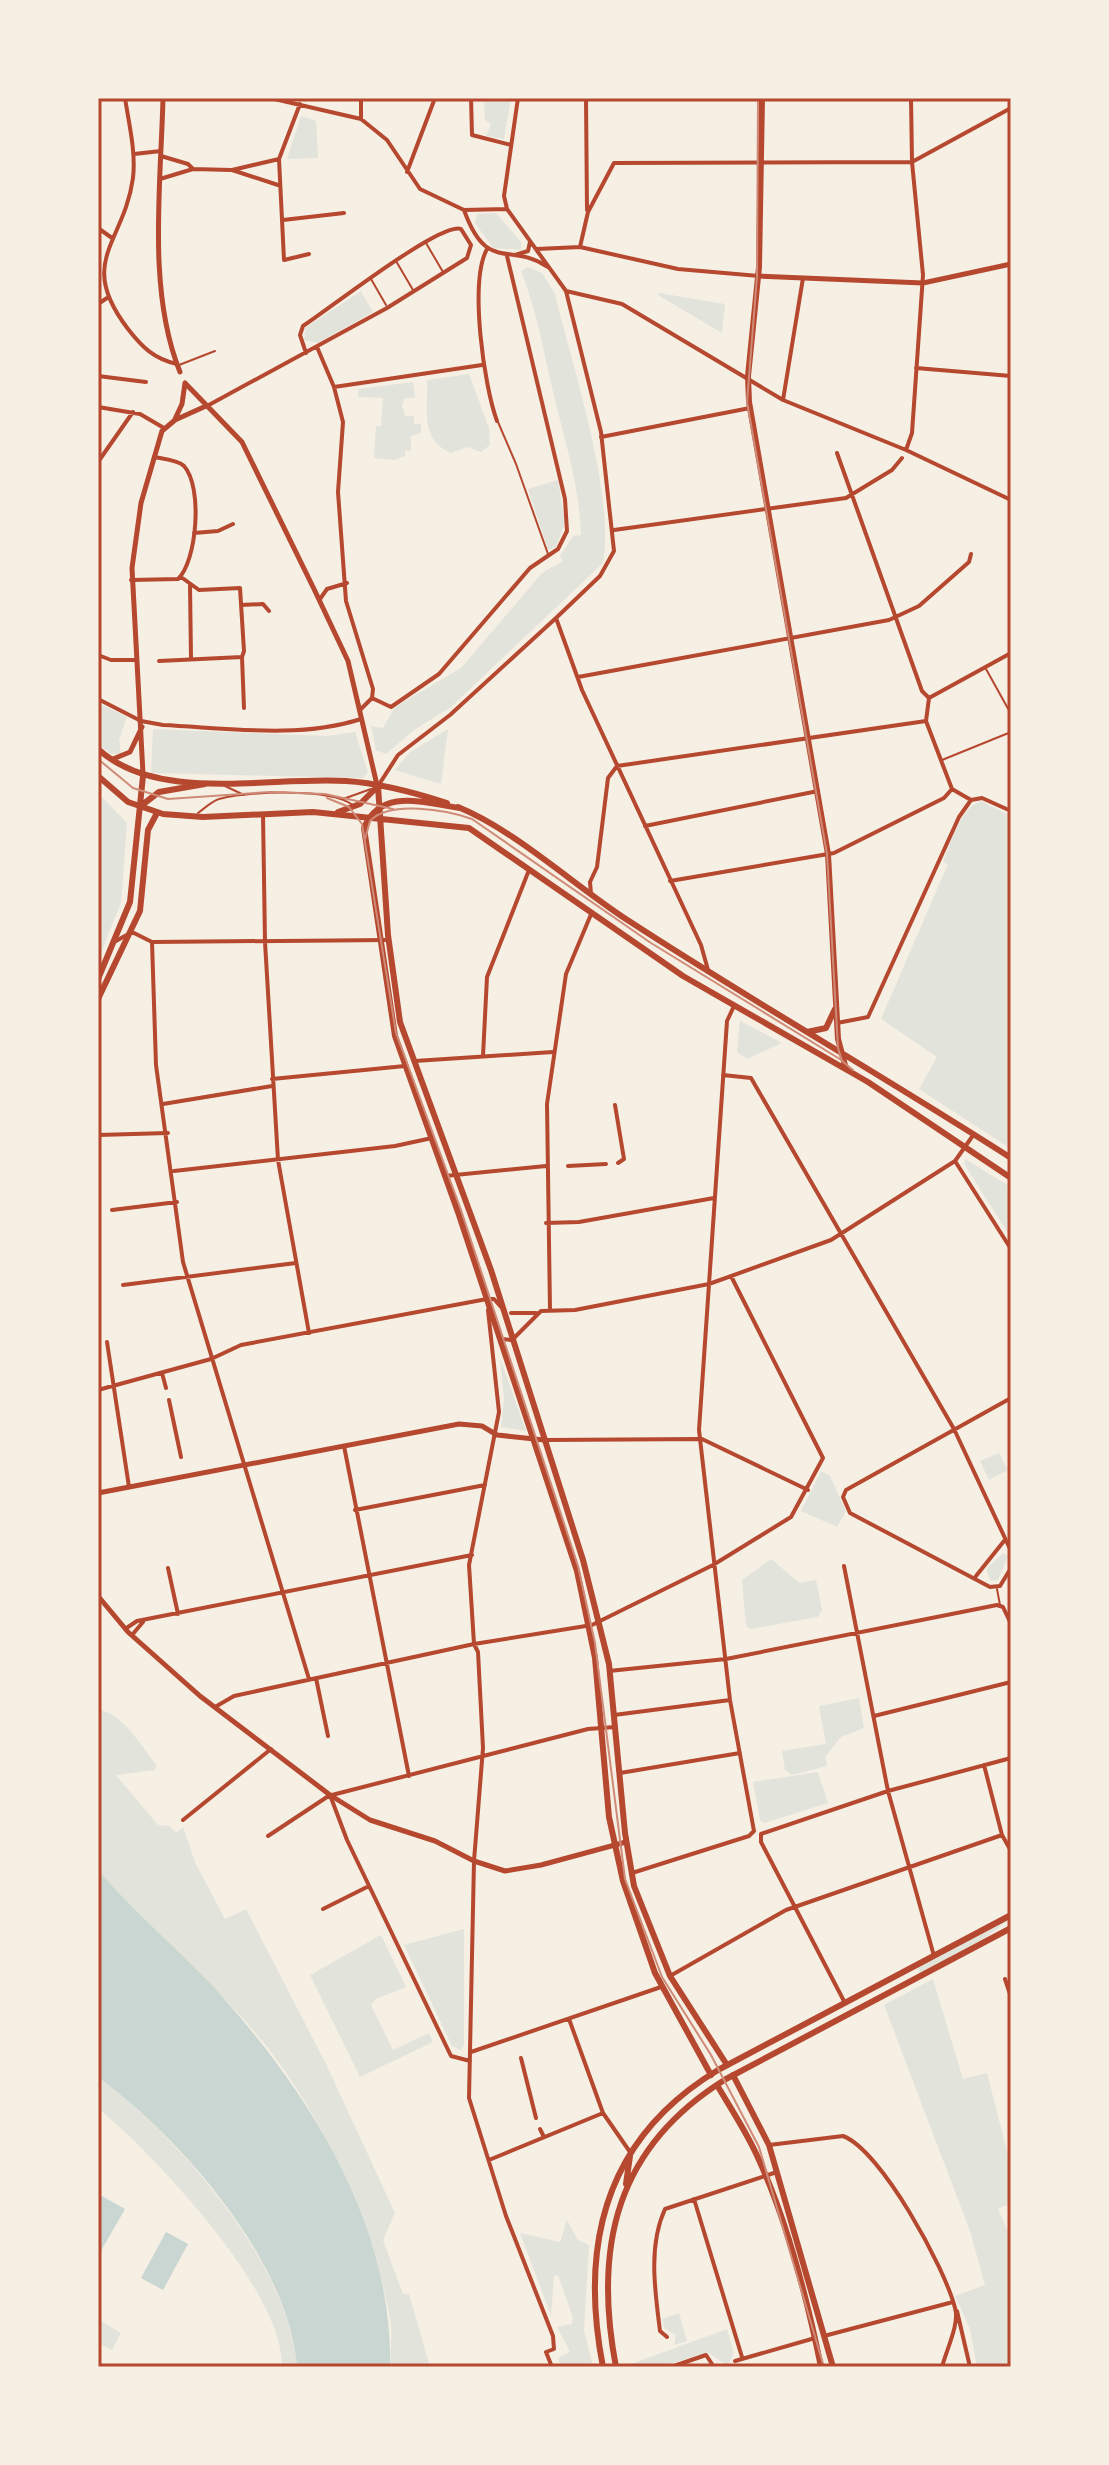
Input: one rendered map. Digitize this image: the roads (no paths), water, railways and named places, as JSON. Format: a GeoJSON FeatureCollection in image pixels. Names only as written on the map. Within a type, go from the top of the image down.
{"type":"FeatureCollection","features":[{"type":"Feature","properties":{"kind":"main road"},"geometry":{"type":"LineString","coordinates":[[762,98],[759,276],[748,380],[750,408],[828,854],[837,1023],[840,1053],[846,1069]]}},
{"type":"Feature","properties":{"kind":"main road"},"geometry":{"type":"LineString","coordinates":[[98,749],[110,760],[143,776],[170,781],[336,781],[378,786],[460,808],[488,823],[708,972],[1011,1158]]}},
{"type":"Feature","properties":{"kind":"main road"},"geometry":{"type":"LineString","coordinates":[[98,776],[140,808],[157,813],[194,817],[263,813],[335,814],[381,820],[443,822],[479,833],[683,976],[846,1069],[1011,1178]]}},
{"type":"Feature","properties":{"kind":"main road"},"geometry":{"type":"LineString","coordinates":[[98,979],[130,902],[143,776]]}},
{"type":"Feature","properties":{"kind":"main road"},"geometry":{"type":"LineString","coordinates":[[140,808],[157,792],[214,781]]}},
{"type":"Feature","properties":{"kind":"main road"},"geometry":{"type":"LineString","coordinates":[[378,786],[388,940],[397,1007],[413,1062],[508,1312],[512,1340],[583,1560],[609,1671],[631,1873],[648,1928],[670,1976],[727,2065],[769,2145],[833,2367]]}},
{"type":"Feature","properties":{"kind":"main road"},"geometry":{"type":"LineString","coordinates":[[335,814],[355,807],[378,786]]}},
{"type":"Feature","properties":{"kind":"main road"},"geometry":{"type":"LineString","coordinates":[[460,808],[396,801],[380,804],[369,818],[364,840],[390,1016],[574,1562],[590,1626],[613,1845],[623,1881],[661,1987],[766,2176],[816,2338],[821,2367]]}},
{"type":"Feature","properties":{"kind":"main road"},"geometry":{"type":"LineString","coordinates":[[98,999],[132,932],[144,892],[148,830],[157,813]]}},
{"type":"Feature","properties":{"kind":"main road"},"geometry":{"type":"LineString","coordinates":[[803,1031],[823,1030],[830,1023],[836,1006]]}},
{"type":"Feature","properties":{"kind":"main road"},"geometry":{"type":"LineString","coordinates":[[827,1059],[840,1053]]}},
{"type":"Feature","properties":{"kind":"main road"},"geometry":{"type":"LineString","coordinates":[[603,2367],[594,2303],[595,2253],[607,2200],[630,2152],[664,2111],[727,2065],[1011,1915]]}},
{"type":"Feature","properties":{"kind":"main road"},"geometry":{"type":"LineString","coordinates":[[616,2367],[608,2310],[607,2264],[612,2229],[626,2189],[662,2130],[717,2085],[1011,1928]]}},
{"type":"Feature","properties":{"kind":"main road"},"geometry":{"type":"LineString","coordinates":[[774,2040],[779,2051]]}},
{"type":"Feature","properties":{"kind":"main road"},"geometry":{"type":"LineString","coordinates":[[626,2189],[630,2152]]}},
{"type":"Feature","properties":{"kind":"street"},"geometry":{"type":"LineString","coordinates":[[125,98],[134,154],[131,188],[112,238],[103,280],[107,298],[140,344],[160,359],[177,365]]}},
{"type":"Feature","properties":{"kind":"street"},"geometry":{"type":"LineString","coordinates":[[163,98],[160,179],[162,277],[180,372]]}},
{"type":"Feature","properties":{"kind":"street"},"geometry":{"type":"LineString","coordinates":[[270,98],[361,119],[387,140],[407,172],[427,194],[464,210],[507,209]]}},
{"type":"Feature","properties":{"kind":"street"},"geometry":{"type":"LineString","coordinates":[[361,98],[361,119]]}},
{"type":"Feature","properties":{"kind":"street"},"geometry":{"type":"LineString","coordinates":[[407,172],[435,98]]}},
{"type":"Feature","properties":{"kind":"street"},"geometry":{"type":"LineString","coordinates":[[471,98],[472,135],[511,145]]}},
{"type":"Feature","properties":{"kind":"street"},"geometry":{"type":"LineString","coordinates":[[378,786],[386,770],[408,745],[450,715],[556,618],[605,571],[614,551],[601,437],[566,291],[507,209],[503,191],[518,98]]}},
{"type":"Feature","properties":{"kind":"street"},"geometry":{"type":"LineString","coordinates":[[586,98],[588,212]]}},
{"type":"Feature","properties":{"kind":"street"},"geometry":{"type":"LineString","coordinates":[[906,450],[912,433],[923,283],[912,162],[911,98]]}},
{"type":"Feature","properties":{"kind":"street"},"geometry":{"type":"LineString","coordinates":[[300,104],[279,159],[278,185],[284,260],[309,254]]}},
{"type":"Feature","properties":{"kind":"street"},"geometry":{"type":"LineString","coordinates":[[580,247],[588,212],[614,163],[912,162],[1011,108]]}},
{"type":"Feature","properties":{"kind":"street"},"geometry":{"type":"LineString","coordinates":[[134,154],[161,154],[188,164],[193,169]]}},
{"type":"Feature","properties":{"kind":"street"},"geometry":{"type":"LineString","coordinates":[[160,179],[193,169],[232,170],[279,159]]}},
{"type":"Feature","properties":{"kind":"street"},"geometry":{"type":"LineString","coordinates":[[232,170],[278,185]]}},
{"type":"Feature","properties":{"kind":"street"},"geometry":{"type":"LineString","coordinates":[[464,210],[487,249],[538,261],[550,268]]}},
{"type":"Feature","properties":{"kind":"street"},"geometry":{"type":"LineString","coordinates":[[283,220],[344,213]]}},
{"type":"Feature","properties":{"kind":"street"},"geometry":{"type":"LineString","coordinates":[[143,776],[131,580],[135,535],[153,457],[164,428],[175,420],[206,406],[306,353],[387,308],[470,252],[471,245],[455,227],[395,260],[303,326],[300,335],[306,353]]}},
{"type":"Feature","properties":{"kind":"street"},"geometry":{"type":"LineString","coordinates":[[98,228],[112,238]]}},
{"type":"Feature","properties":{"kind":"street"},"geometry":{"type":"LineString","coordinates":[[509,256],[528,251],[530,240]]}},
{"type":"Feature","properties":{"kind":"street"},"geometry":{"type":"LineString","coordinates":[[537,249],[580,247],[678,269],[923,283],[1011,264]]}},
{"type":"Feature","properties":{"kind":"street"},"geometry":{"type":"LineString","coordinates":[[487,249],[481,269],[483,365],[497,421]]}},
{"type":"Feature","properties":{"kind":"street"},"geometry":{"type":"LineString","coordinates":[[372,698],[391,707],[439,674],[530,568],[558,549],[566,535],[565,499],[509,256]]}},
{"type":"Feature","properties":{"kind":"street"},"geometry":{"type":"LineString","coordinates":[[783,400],[803,278]]}},
{"type":"Feature","properties":{"kind":"street"},"geometry":{"type":"LineString","coordinates":[[566,291],[599,296],[628,307],[783,400],[906,450],[1011,500]]}},
{"type":"Feature","properties":{"kind":"street"},"geometry":{"type":"LineString","coordinates":[[98,304],[107,298]]}},
{"type":"Feature","properties":{"kind":"street"},"geometry":{"type":"LineString","coordinates":[[317,347],[334,387],[344,433],[338,492],[346,601],[372,685],[372,698],[360,710]]}},
{"type":"Feature","properties":{"kind":"street"},"geometry":{"type":"LineString","coordinates":[[334,387],[483,365]]}},
{"type":"Feature","properties":{"kind":"street"},"geometry":{"type":"LineString","coordinates":[[916,368],[1011,376]]}},
{"type":"Feature","properties":{"kind":"street"},"geometry":{"type":"LineString","coordinates":[[98,376],[146,382]]}},
{"type":"Feature","properties":{"kind":"street"},"geometry":{"type":"LineString","coordinates":[[175,420],[182,404],[185,383],[242,442],[348,661],[378,786]]}},
{"type":"Feature","properties":{"kind":"street"},"geometry":{"type":"LineString","coordinates":[[98,407],[133,412],[164,428]]}},
{"type":"Feature","properties":{"kind":"street"},"geometry":{"type":"LineString","coordinates":[[601,437],[750,408]]}},
{"type":"Feature","properties":{"kind":"street"},"geometry":{"type":"LineString","coordinates":[[98,462],[133,412]]}},
{"type":"Feature","properties":{"kind":"street"},"geometry":{"type":"LineString","coordinates":[[837,453],[893,617],[922,691],[929,698]]}},
{"type":"Feature","properties":{"kind":"street"},"geometry":{"type":"LineString","coordinates":[[153,457],[180,463],[187,471],[194,533],[193,552],[181,577]]}},
{"type":"Feature","properties":{"kind":"street"},"geometry":{"type":"LineString","coordinates":[[614,530],[767,511],[853,495],[892,470],[902,458]]}},
{"type":"Feature","properties":{"kind":"street"},"geometry":{"type":"LineString","coordinates":[[194,533],[218,531],[233,524]]}},
{"type":"Feature","properties":{"kind":"street"},"geometry":{"type":"LineString","coordinates":[[578,677],[893,617],[919,606],[969,562],[971,554]]}},
{"type":"Feature","properties":{"kind":"street"},"geometry":{"type":"LineString","coordinates":[[131,580],[181,577],[199,590],[240,588],[244,708]]}},
{"type":"Feature","properties":{"kind":"street"},"geometry":{"type":"LineString","coordinates":[[319,600],[327,589],[347,583]]}},
{"type":"Feature","properties":{"kind":"street"},"geometry":{"type":"LineString","coordinates":[[190,585],[191,659]]}},
{"type":"Feature","properties":{"kind":"street"},"geometry":{"type":"LineString","coordinates":[[241,605],[263,604],[269,611]]}},
{"type":"Feature","properties":{"kind":"street"},"geometry":{"type":"LineString","coordinates":[[556,618],[617,766],[688,917],[708,972]]}},
{"type":"Feature","properties":{"kind":"street"},"geometry":{"type":"LineString","coordinates":[[929,698],[1011,653]]}},
{"type":"Feature","properties":{"kind":"street"},"geometry":{"type":"LineString","coordinates":[[159,661],[243,654]]}},
{"type":"Feature","properties":{"kind":"street"},"geometry":{"type":"LineString","coordinates":[[98,655],[111,660],[147,662]]}},
{"type":"Feature","properties":{"kind":"street"},"geometry":{"type":"LineString","coordinates":[[929,698],[926,721],[952,789],[971,800],[982,798],[1011,811]]}},
{"type":"Feature","properties":{"kind":"street"},"geometry":{"type":"LineString","coordinates":[[98,699],[142,724],[316,729],[361,719]]}},
{"type":"Feature","properties":{"kind":"street"},"geometry":{"type":"LineString","coordinates":[[592,896],[590,885],[597,867],[608,778],[617,766],[926,721]]}},
{"type":"Feature","properties":{"kind":"street"},"geometry":{"type":"LineString","coordinates":[[243,728],[244,722]]}},
{"type":"Feature","properties":{"kind":"street"},"geometry":{"type":"LineString","coordinates":[[110,760],[130,752],[142,724]]}},
{"type":"Feature","properties":{"kind":"street"},"geometry":{"type":"LineString","coordinates":[[670,881],[828,854],[944,798],[952,789]]}},
{"type":"Feature","properties":{"kind":"street"},"geometry":{"type":"LineString","coordinates":[[645,826],[818,791]]}},
{"type":"Feature","properties":{"kind":"street"},"geometry":{"type":"LineString","coordinates":[[837,1023],[868,1017],[959,817],[971,800]]}},
{"type":"Feature","properties":{"kind":"street"},"geometry":{"type":"LineString","coordinates":[[263,813],[265,942],[278,1160],[309,1333]]}},
{"type":"Feature","properties":{"kind":"street"},"geometry":{"type":"LineString","coordinates":[[483,1056],[487,977],[530,868]]}},
{"type":"Feature","properties":{"kind":"street"},"geometry":{"type":"LineString","coordinates":[[550,1310],[546,1223],[547,1104],[569,961],[592,912]]}},
{"type":"Feature","properties":{"kind":"street"},"geometry":{"type":"LineString","coordinates":[[116,941],[132,932],[152,942],[388,940]]}},
{"type":"Feature","properties":{"kind":"street"},"geometry":{"type":"LineString","coordinates":[[152,942],[156,1065],[174,1171],[187,1277],[309,1679]]}},
{"type":"Feature","properties":{"kind":"street"},"geometry":{"type":"LineString","coordinates":[[631,1873],[749,1836],[754,1831],[730,1700],[699,1430],[727,1021],[734,1006]]}},
{"type":"Feature","properties":{"kind":"street"},"geometry":{"type":"LineString","coordinates":[[413,1062],[553,1052]]}},
{"type":"Feature","properties":{"kind":"street"},"geometry":{"type":"LineString","coordinates":[[272,1079],[405,1066]]}},
{"type":"Feature","properties":{"kind":"street"},"geometry":{"type":"LineString","coordinates":[[723,1075],[751,1078],[954,1429],[1011,1551]]}},
{"type":"Feature","properties":{"kind":"street"},"geometry":{"type":"LineString","coordinates":[[163,1104],[272,1085]]}},
{"type":"Feature","properties":{"kind":"street"},"geometry":{"type":"LineString","coordinates":[[615,1105],[624,1159],[618,1163]]}},
{"type":"Feature","properties":{"kind":"street"},"geometry":{"type":"LineString","coordinates":[[98,1135],[168,1133]]}},
{"type":"Feature","properties":{"kind":"street"},"geometry":{"type":"LineString","coordinates":[[98,1390],[211,1359],[241,1345],[484,1299],[494,1299],[508,1312],[536,1313],[575,1310],[709,1284],[831,1240],[955,1161],[974,1134]]}},
{"type":"Feature","properties":{"kind":"street"},"geometry":{"type":"LineString","coordinates":[[174,1171],[432,1138]]}},
{"type":"Feature","properties":{"kind":"street"},"geometry":{"type":"LineString","coordinates":[[955,1161],[1011,1249]]}},
{"type":"Feature","properties":{"kind":"street"},"geometry":{"type":"LineString","coordinates":[[568,1166],[606,1164]]}},
{"type":"Feature","properties":{"kind":"street"},"geometry":{"type":"LineString","coordinates":[[445,1176],[546,1166]]}},
{"type":"Feature","properties":{"kind":"street"},"geometry":{"type":"LineString","coordinates":[[546,1223],[579,1222],[715,1197]]}},
{"type":"Feature","properties":{"kind":"street"},"geometry":{"type":"LineString","coordinates":[[112,1210],[177,1202]]}},
{"type":"Feature","properties":{"kind":"street"},"geometry":{"type":"LineString","coordinates":[[123,1285],[296,1263]]}},
{"type":"Feature","properties":{"kind":"street"},"geometry":{"type":"LineString","coordinates":[[215,1707],[234,1696],[386,1662],[474,1644],[590,1626],[713,1565],[791,1517],[823,1458],[733,1276]]}},
{"type":"Feature","properties":{"kind":"street"},"geometry":{"type":"LineString","coordinates":[[488,1310],[499,1407],[469,1572],[474,1644],[478,1652],[482,1756],[474,1861],[469,2098],[506,2216],[553,2336],[554,2349],[546,2352],[552,2367]]}},
{"type":"Feature","properties":{"kind":"street"},"geometry":{"type":"LineString","coordinates":[[496,1334],[506,1342],[512,1340],[536,1313]]}},
{"type":"Feature","properties":{"kind":"street"},"geometry":{"type":"LineString","coordinates":[[107,1342],[129,1487]]}},
{"type":"Feature","properties":{"kind":"street"},"geometry":{"type":"LineString","coordinates":[[162,1373],[166,1388]]}},
{"type":"Feature","properties":{"kind":"street"},"geometry":{"type":"LineString","coordinates":[[1011,1398],[846,1490],[843,1497],[850,1513],[976,1576],[988,1586],[997,1588],[1011,1568]]}},
{"type":"Feature","properties":{"kind":"street"},"geometry":{"type":"LineString","coordinates":[[169,1400],[181,1457]]}},
{"type":"Feature","properties":{"kind":"street"},"geometry":{"type":"LineString","coordinates":[[98,1493],[459,1424],[482,1426],[495,1433],[535,1440],[702,1439],[808,1490]]}},
{"type":"Feature","properties":{"kind":"street"},"geometry":{"type":"LineString","coordinates":[[344,1446],[409,1776]]}},
{"type":"Feature","properties":{"kind":"street"},"geometry":{"type":"LineString","coordinates":[[183,1468],[185,1477]]}},
{"type":"Feature","properties":{"kind":"street"},"geometry":{"type":"LineString","coordinates":[[355,1510],[485,1485]]}},
{"type":"Feature","properties":{"kind":"street"},"geometry":{"type":"LineString","coordinates":[[976,1576],[1004,1541]]}},
{"type":"Feature","properties":{"kind":"street"},"geometry":{"type":"LineString","coordinates":[[125,1629],[145,1621],[472,1555]]}},
{"type":"Feature","properties":{"kind":"street"},"geometry":{"type":"LineString","coordinates":[[844,1566],[888,1791],[934,1956]]}},
{"type":"Feature","properties":{"kind":"street"},"geometry":{"type":"LineString","coordinates":[[168,1568],[178,1614]]}},
{"type":"Feature","properties":{"kind":"street"},"geometry":{"type":"LineString","coordinates":[[98,1596],[125,1629],[215,1707],[330,1795],[370,1820],[435,1841],[493,1869],[514,1871],[626,1842]]}},
{"type":"Feature","properties":{"kind":"street"},"geometry":{"type":"LineString","coordinates":[[609,1671],[726,1659],[1000,1605],[1011,1624]]}},
{"type":"Feature","properties":{"kind":"street"},"geometry":{"type":"LineString","coordinates":[[132,1635],[145,1621]]}},
{"type":"Feature","properties":{"kind":"street"},"geometry":{"type":"LineString","coordinates":[[316,1678],[328,1736]]}},
{"type":"Feature","properties":{"kind":"street"},"geometry":{"type":"LineString","coordinates":[[873,1717],[1011,1682]]}},
{"type":"Feature","properties":{"kind":"street"},"geometry":{"type":"LineString","coordinates":[[614,1715],[730,1700]]}},
{"type":"Feature","properties":{"kind":"street"},"geometry":{"type":"LineString","coordinates":[[268,1836],[330,1795],[482,1756],[615,1727]]}},
{"type":"Feature","properties":{"kind":"street"},"geometry":{"type":"LineString","coordinates":[[183,1820],[271,1749]]}},
{"type":"Feature","properties":{"kind":"street"},"geometry":{"type":"LineString","coordinates":[[618,1773],[740,1753]]}},
{"type":"Feature","properties":{"kind":"street"},"geometry":{"type":"LineString","coordinates":[[845,2003],[794,1907],[761,1834],[888,1791],[1011,1758]]}},
{"type":"Feature","properties":{"kind":"street"},"geometry":{"type":"LineString","coordinates":[[984,1765],[1002,1835],[1011,1851]]}},
{"type":"Feature","properties":{"kind":"street"},"geometry":{"type":"LineString","coordinates":[[330,1795],[369,1886],[451,2056],[470,2061]]}},
{"type":"Feature","properties":{"kind":"street"},"geometry":{"type":"LineString","coordinates":[[670,1976],[794,1907],[1002,1835]]}},
{"type":"Feature","properties":{"kind":"street"},"geometry":{"type":"LineString","coordinates":[[323,1909],[369,1886]]}},
{"type":"Feature","properties":{"kind":"street"},"geometry":{"type":"LineString","coordinates":[[1005,1979],[1011,1997]]}},
{"type":"Feature","properties":{"kind":"street"},"geometry":{"type":"LineString","coordinates":[[471,2052],[661,1987]]}},
{"type":"Feature","properties":{"kind":"street"},"geometry":{"type":"LineString","coordinates":[[569,2019],[603,2113],[630,2152]]}},
{"type":"Feature","properties":{"kind":"street"},"geometry":{"type":"LineString","coordinates":[[514,2038],[517,2047]]}},
{"type":"Feature","properties":{"kind":"street"},"geometry":{"type":"LineString","coordinates":[[521,2058],[536,2118]]}},
{"type":"Feature","properties":{"kind":"street"},"geometry":{"type":"LineString","coordinates":[[489,2160],[603,2113]]}},
{"type":"Feature","properties":{"kind":"street"},"geometry":{"type":"LineString","coordinates":[[540,2129],[544,2137]]}},
{"type":"Feature","properties":{"kind":"street"},"geometry":{"type":"LineString","coordinates":[[769,2145],[836,2135],[849,2138],[902,2201],[957,2311],[970,2367]]}},
{"type":"Feature","properties":{"kind":"street"},"geometry":{"type":"LineString","coordinates":[[667,2337],[660,2331],[656,2301],[655,2238],[665,2209],[777,2172]]}},
{"type":"Feature","properties":{"kind":"street"},"geometry":{"type":"LineString","coordinates":[[694,2199],[742,2357]]}},
{"type":"Feature","properties":{"kind":"street"},"geometry":{"type":"LineString","coordinates":[[735,2361],[953,2302]]}},
{"type":"Feature","properties":{"kind":"street"},"geometry":{"type":"LineString","coordinates":[[942,2367],[957,2311]]}},
{"type":"Feature","properties":{"kind":"street"},"geometry":{"type":"LineString","coordinates":[[671,2367],[706,2355],[714,2367]]}},
{"type":"Feature","properties":{"kind":"lane"},"geometry":{"type":"LineString","coordinates":[[426,242],[443,272]]}},
{"type":"Feature","properties":{"kind":"lane"},"geometry":{"type":"LineString","coordinates":[[395,260],[413,291]]}},
{"type":"Feature","properties":{"kind":"lane"},"geometry":{"type":"LineString","coordinates":[[371,278],[387,308]]}},
{"type":"Feature","properties":{"kind":"lane"},"geometry":{"type":"LineString","coordinates":[[177,365],[215,351]]}},
{"type":"Feature","properties":{"kind":"lane"},"geometry":{"type":"LineString","coordinates":[[497,421],[548,554]]}},
{"type":"Feature","properties":{"kind":"lane"},"geometry":{"type":"LineString","coordinates":[[986,668],[1011,714]]}},
{"type":"Feature","properties":{"kind":"lane"},"geometry":{"type":"LineString","coordinates":[[942,760],[1011,732]]}},
{"type":"Feature","properties":{"kind":"lane"},"geometry":{"type":"LineString","coordinates":[[214,781],[246,795]]}},
{"type":"Feature","properties":{"kind":"lane"},"geometry":{"type":"LineString","coordinates":[[342,799],[378,786]]}},
{"type":"Feature","properties":{"kind":"lane"},"geometry":{"type":"LineString","coordinates":[[194,817],[216,800],[246,795],[317,795],[342,799],[355,807]]}},
{"type":"Feature","properties":{"kind":"lane"},"geometry":{"type":"LineString","coordinates":[[997,1588],[1000,1605]]}},
{"type":"Feature","properties":{"kind":"tram line"},"geometry":{"type":"LineString","coordinates":[[758,98],[757,276],[747,402],[827,854],[838,1048],[842,1061],[853,1070]]}},
{"type":"Feature","properties":{"kind":"tram line"},"geometry":{"type":"LineString","coordinates":[[98,759],[133,788],[168,799],[270,792],[325,794],[393,809]]}},
{"type":"Feature","properties":{"kind":"tram line"},"geometry":{"type":"LineString","coordinates":[[327,798],[349,807],[362,824],[396,1033],[461,1210],[578,1566],[595,1643],[625,1879],[662,1977],[711,2055],[759,2147],[824,2367]]}},
{"type":"Feature","properties":{"kind":"tram line"},"geometry":{"type":"LineString","coordinates":[[365,839],[370,821],[391,811],[434,810],[472,819],[651,943],[843,1061]]}}]}
